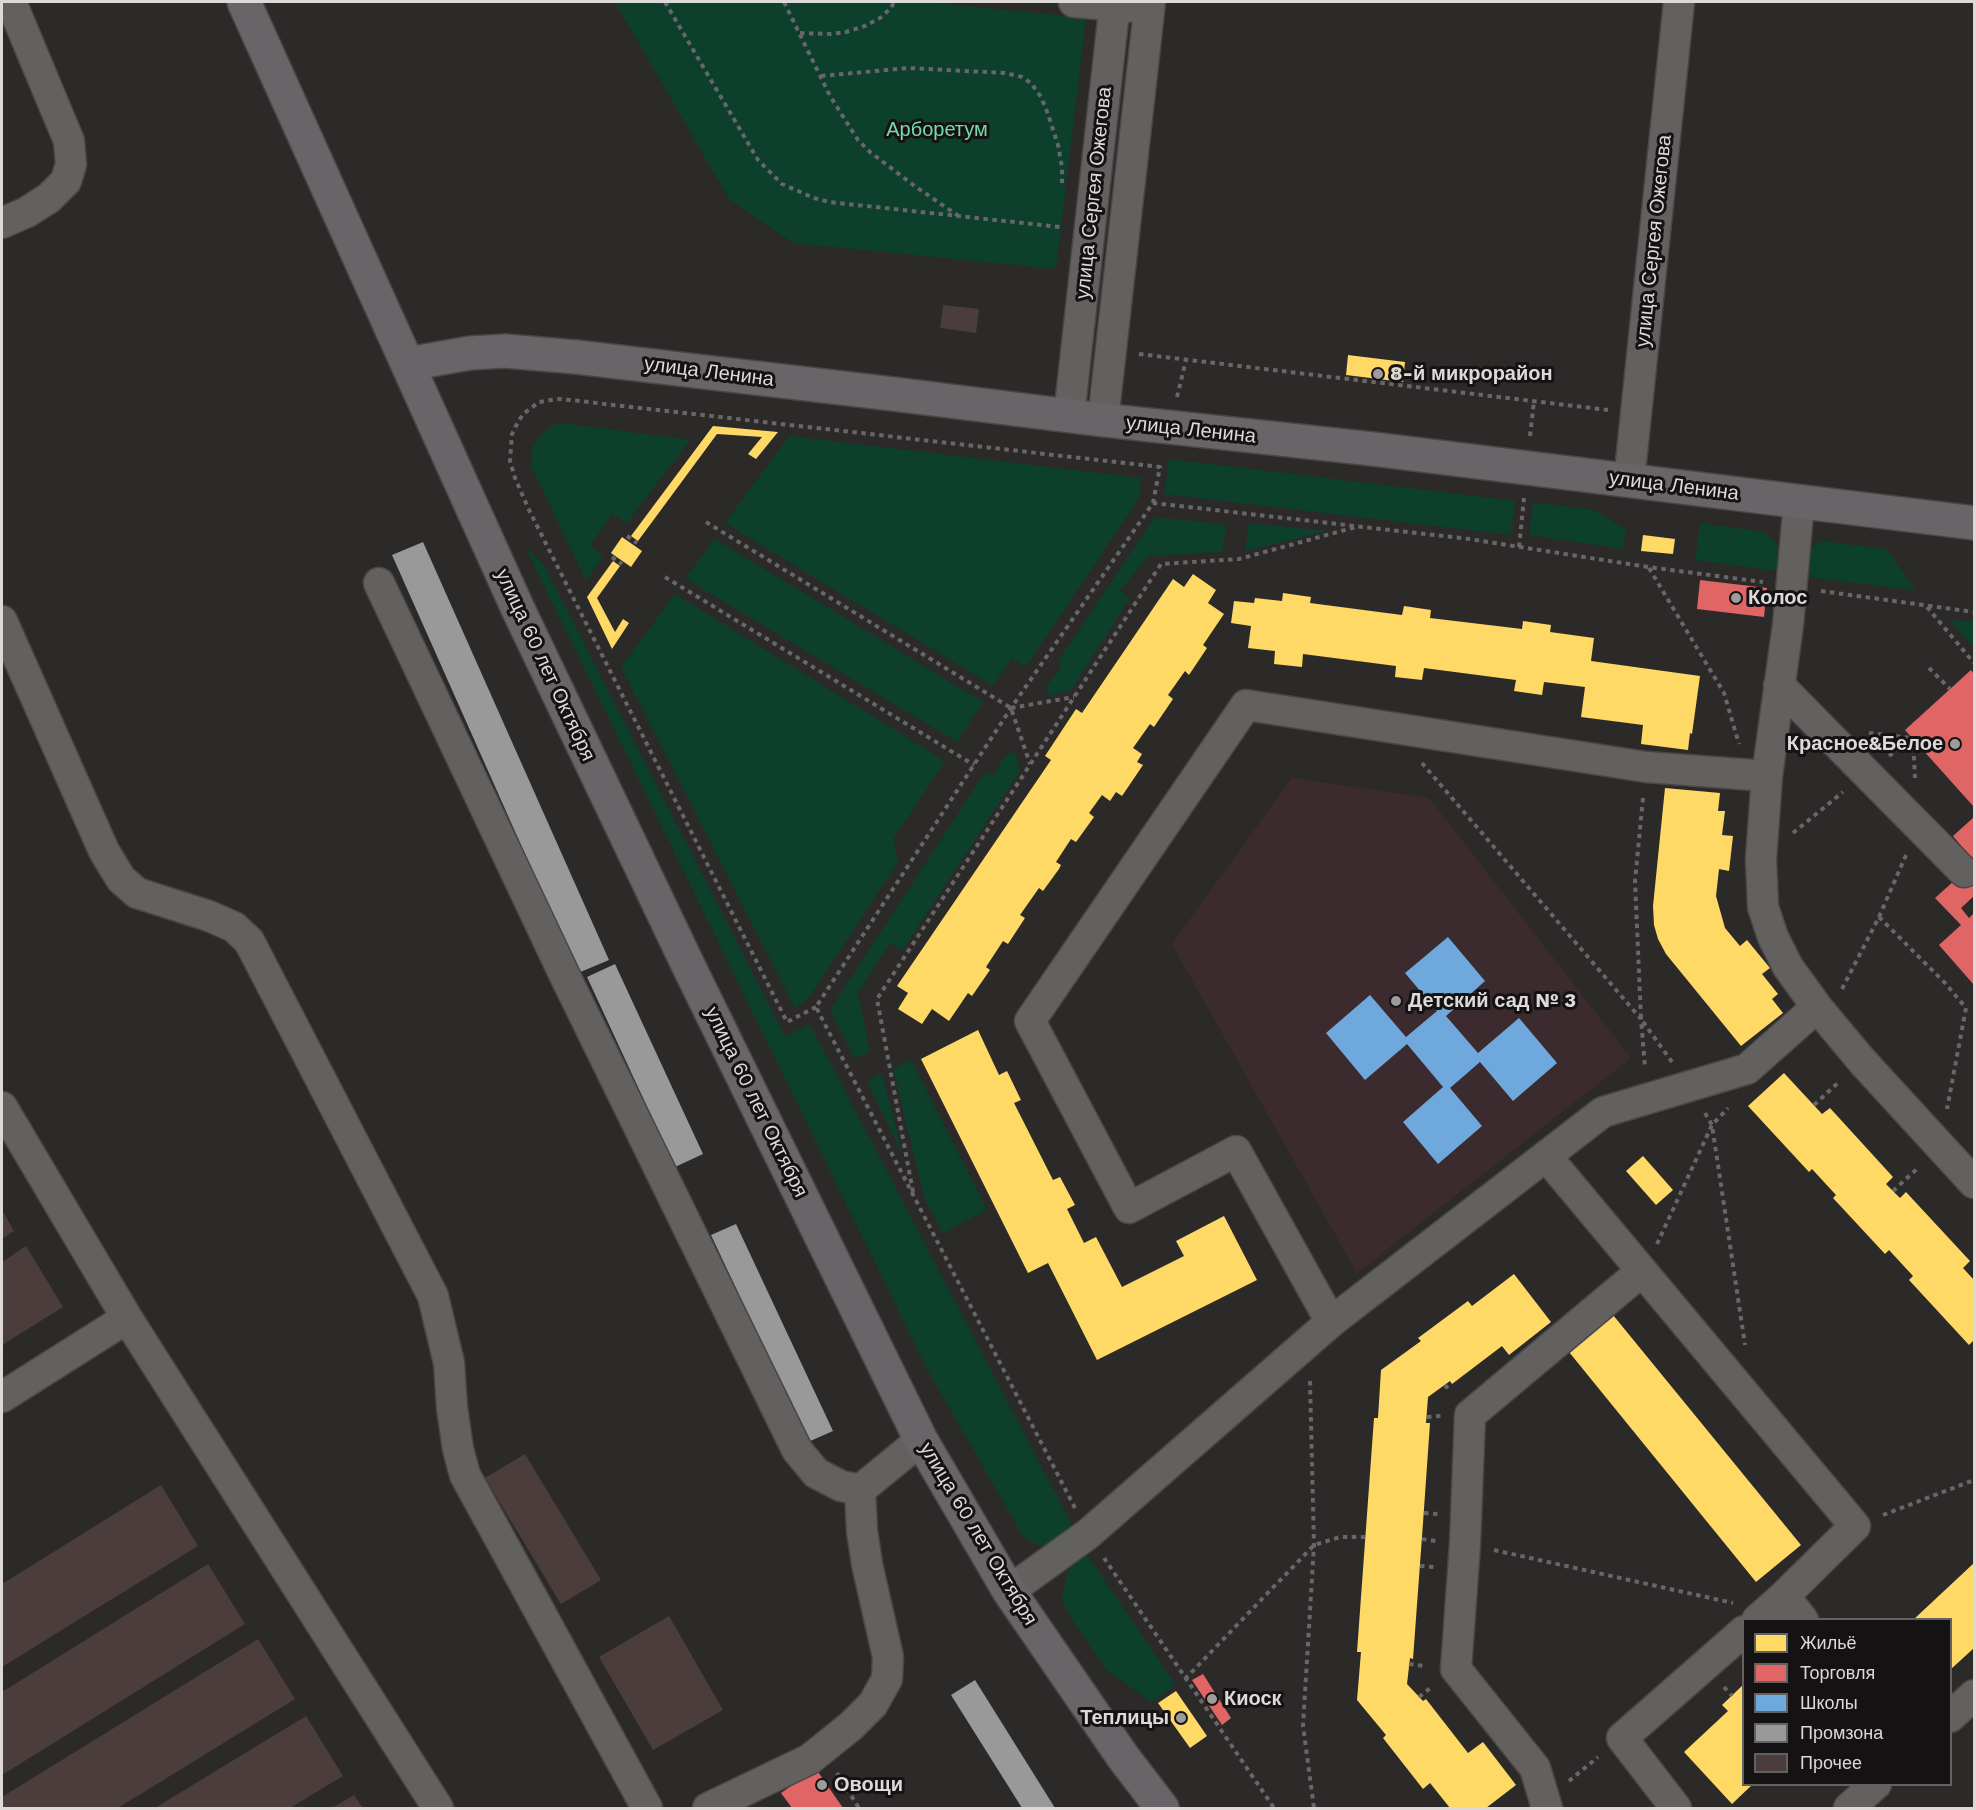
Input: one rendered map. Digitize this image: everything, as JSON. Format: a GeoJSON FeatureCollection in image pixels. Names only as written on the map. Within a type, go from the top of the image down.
{"type":"FeatureCollection","features":[{"type":"Feature","properties":{"kind":"main road","name":"улица 60 лет Октября"},"geometry":{"type":"LineString","coordinates":[[244,2],[518,609],[684,956],[921,1440],[1009,1591],[1123,1757],[1162,1809]]}},
{"type":"Feature","properties":{"kind":"main road","name":"улица Ленина"},"geometry":{"type":"LineString","coordinates":[[408,364],[470,353],[517,352],[576,357],[893,393],[1103,420],[1373,449],[1974,523]]}},
{"type":"Feature","properties":{"kind":"street"},"geometry":{"type":"LineString","coordinates":[[2,223],[27,212],[49,198],[66,181],[71,164],[69,141],[11,2]]}},
{"type":"Feature","properties":{"kind":"street"},"geometry":{"type":"LineString","coordinates":[[1074,2],[1115,3]]}},
{"type":"Feature","properties":{"kind":"street","name":"улица Сергея Ожегова"},"geometry":{"type":"LineString","coordinates":[[1629,481],[1678,2]]}},
{"type":"Feature","properties":{"kind":"street","name":"улица Сергея Ожегова"},"geometry":{"type":"LineString","coordinates":[[1069,416],[1115,3],[1150,5],[1103,420]]}},
{"type":"Feature","properties":{"kind":"street"},"geometry":{"type":"LineString","coordinates":[[1799,502],[1779,685],[1757,775],[1763,907],[1773,937],[1788,967],[1822,1013],[1862,1061],[1974,1183]]}},
{"type":"Feature","properties":{"kind":"street"},"geometry":{"type":"LineString","coordinates":[[379,583],[564,974],[797,1450],[816,1473],[841,1486],[860,1490]]}},
{"type":"Feature","properties":{"kind":"street"},"geometry":{"type":"LineString","coordinates":[[2,621],[104,851],[121,879],[137,893],[209,916],[234,927],[249,941],[433,1296],[449,1363],[452,1408],[458,1449],[465,1475],[646,1809]]}},
{"type":"Feature","properties":{"kind":"street"},"geometry":{"type":"LineString","coordinates":[[1779,685],[1964,872]]}},
{"type":"Feature","properties":{"kind":"street"},"geometry":{"type":"LineString","coordinates":[[1331,1322],[1236,1151],[1129,1208],[1030,1021],[1246,705],[1646,767],[1757,775]]}},
{"type":"Feature","properties":{"kind":"street"},"geometry":{"type":"LineString","coordinates":[[1009,1591],[1088,1534],[1331,1322],[1603,1112],[1747,1069],[1822,1013]]}},
{"type":"Feature","properties":{"kind":"street"},"geometry":{"type":"LineString","coordinates":[[2,1107],[127,1318],[438,1809]]}},
{"type":"Feature","properties":{"kind":"street"},"geometry":{"type":"LineString","coordinates":[[1546,1156],[1855,1526],[1769,1609],[1797,1618]]}},
{"type":"Feature","properties":{"kind":"street"},"geometry":{"type":"LineString","coordinates":[[1546,1804],[1535,1768],[1456,1669],[1465,1544],[1470,1415],[1642,1271]]}},
{"type":"Feature","properties":{"kind":"street"},"geometry":{"type":"LineString","coordinates":[[2,1397],[127,1318]]}},
{"type":"Feature","properties":{"kind":"street"},"geometry":{"type":"LineString","coordinates":[[860,1490],[921,1440]]}},
{"type":"Feature","properties":{"kind":"street"},"geometry":{"type":"LineString","coordinates":[[708,1809],[810,1759],[851,1726],[873,1704],[887,1679],[888,1657],[867,1564],[862,1531],[860,1490]]}},
{"type":"Feature","properties":{"kind":"street"},"geometry":{"type":"LineString","coordinates":[[1676,1809],[1622,1738],[1742,1632]]}},
{"type":"Feature","properties":{"kind":"street"},"geometry":{"type":"LineString","coordinates":[[1952,1715],[1974,1695]]}},
{"type":"Feature","properties":{"kind":"street"},"geometry":{"type":"LineString","coordinates":[[1849,1809],[1875,1786]]}},
{"type":"Feature","properties":{"kind":"path"},"geometry":{"type":"LineString","coordinates":[[665,2],[758,160],[782,184],[829,202],[1090,230]]}},
{"type":"Feature","properties":{"kind":"path"},"geometry":{"type":"LineString","coordinates":[[784,2],[820,76],[844,119],[864,146],[916,187],[960,217]]}},
{"type":"Feature","properties":{"kind":"path"},"geometry":{"type":"LineString","coordinates":[[800,33],[846,32],[865,26],[880,18],[894,2]]}},
{"type":"Feature","properties":{"kind":"path"},"geometry":{"type":"LineString","coordinates":[[820,76],[908,69],[1005,73],[1022,77],[1031,83],[1041,97],[1048,114],[1060,156],[1062,189]]}},
{"type":"Feature","properties":{"kind":"path"},"geometry":{"type":"LineString","coordinates":[[1058,227],[1059,218]]}},
{"type":"Feature","properties":{"kind":"path"},"geometry":{"type":"LineString","coordinates":[[1186,360],[1636,413]]}},
{"type":"Feature","properties":{"kind":"path"},"geometry":{"type":"LineString","coordinates":[[816,1007],[787,1022],[544,544],[515,478],[510,461],[512,434],[523,414],[539,402],[570,400],[1160,467],[1153,502]]}},
{"type":"Feature","properties":{"kind":"path"},"geometry":{"type":"LineString","coordinates":[[706,522],[1011,708],[1030,764]]}},
{"type":"Feature","properties":{"kind":"path"},"geometry":{"type":"LineString","coordinates":[[914,1197],[877,999],[1161,564],[1239,559],[1360,526]]}},
{"type":"Feature","properties":{"kind":"path"},"geometry":{"type":"LineString","coordinates":[[627,536],[637,543]]}},
{"type":"Feature","properties":{"kind":"path"},"geometry":{"type":"LineString","coordinates":[[1468,539],[1648,567],[1974,612]]}},
{"type":"Feature","properties":{"kind":"path"},"geometry":{"type":"LineString","coordinates":[[612,557],[622,564]]}},
{"type":"Feature","properties":{"kind":"path"},"geometry":{"type":"LineString","coordinates":[[1648,567],[1724,693],[1736,730],[1757,775]]}},
{"type":"Feature","properties":{"kind":"path"},"geometry":{"type":"LineString","coordinates":[[665,577],[974,765]]}},
{"type":"Feature","properties":{"kind":"path"},"geometry":{"type":"LineString","coordinates":[[1926,607],[1974,663]]}},
{"type":"Feature","properties":{"kind":"path"},"geometry":{"type":"LineString","coordinates":[[1929,668],[1950,689]]}},
{"type":"Feature","properties":{"kind":"path"},"geometry":{"type":"LineString","coordinates":[[1011,708],[1074,697]]}},
{"type":"Feature","properties":{"kind":"path"},"geometry":{"type":"LineString","coordinates":[[1390,726],[1641,1019],[1647,1098]]}},
{"type":"Feature","properties":{"kind":"path"},"geometry":{"type":"LineString","coordinates":[[1761,859],[1912,738],[1918,826],[1879,917],[1822,1013]]}},
{"type":"Feature","properties":{"kind":"path"},"geometry":{"type":"LineString","coordinates":[[1879,917],[1966,1008],[1940,1146]]}},
{"type":"Feature","properties":{"kind":"path"},"geometry":{"type":"LineString","coordinates":[[1642,1271],[1661,1236],[1712,1125],[1733,1102]]}},
{"type":"Feature","properties":{"kind":"path"},"geometry":{"type":"LineString","coordinates":[[1309,1342],[1314,1545],[1303,1726],[1314,1809]]}},
{"type":"Feature","properties":{"kind":"path"},"geometry":{"type":"LineString","coordinates":[[1855,1526],[1974,1480]]}},
{"type":"Feature","properties":{"kind":"path"},"geometry":{"type":"LineString","coordinates":[[1185,1679],[1314,1545],[1340,1536],[1365,1537]]}},
{"type":"Feature","properties":{"kind":"path"},"geometry":{"type":"LineString","coordinates":[[1422,1539],[1465,1544],[1769,1609]]}},
{"type":"Feature","properties":{"kind":"path"},"geometry":{"type":"LineString","coordinates":[[1546,1804],[1622,1738]]}},
{"type":"Feature","properties":{"kind":"path"},"geometry":{"type":"LineString","coordinates":[[823,1749],[859,1809]]}},
{"type":"Feature","properties":{"kind":"shaded area","name":"Детский сад № 3"},"geometry":{"type":"Polygon","coordinates":[[[1292,778],[1429,798],[1631,1058],[1357,1273],[1172,944],[1292,778]]]}},
{"type":"Feature","properties":{"kind":"green space","name":"Арборетум"},"geometry":{"type":"Polygon","coordinates":[[[615,2],[926,2],[1086,18],[1056,269],[793,243],[729,199],[615,2]]]}},
{"type":"Feature","properties":{"kind":"green space"},"geometry":{"type":"Polygon","coordinates":[[[564,423],[690,440],[627,523],[612,514],[590,546],[603,557],[586,581],[532,468],[533,446],[540,435],[554,425],[564,423]]]}},
{"type":"Feature","properties":{"kind":"green space"},"geometry":{"type":"Polygon","coordinates":[[[789,436],[1141,478],[1139,498],[1026,667],[1012,658],[993,686],[725,523],[789,436]]]}},
{"type":"Feature","properties":{"kind":"green space"},"geometry":{"type":"Polygon","coordinates":[[[1169,459],[1515,501],[1511,535],[1164,494],[1169,459]]]}},
{"type":"Feature","properties":{"kind":"green space"},"geometry":{"type":"Polygon","coordinates":[[[1533,502],[1594,510],[1626,529],[1623,549],[1529,535],[1533,502]]]}},
{"type":"Feature","properties":{"kind":"green space"},"geometry":{"type":"Polygon","coordinates":[[[1155,517],[1227,525],[1222,552],[1148,556],[1120,591],[1130,598],[1071,690],[1050,696],[1046,687],[1061,668],[1058,661],[1155,517]]]}},
{"type":"Feature","properties":{"kind":"green space"},"geometry":{"type":"Polygon","coordinates":[[[1249,523],[1328,531],[1245,551],[1249,523]]]}},
{"type":"Feature","properties":{"kind":"green space"},"geometry":{"type":"Polygon","coordinates":[[[1700,523],[1765,532],[1774,540],[1779,552],[1776,571],[1695,560],[1700,523]]]}},
{"type":"Feature","properties":{"kind":"green space"},"geometry":{"type":"Polygon","coordinates":[[[715,539],[983,702],[957,742],[685,578],[715,539]]]}},
{"type":"Feature","properties":{"kind":"green space"},"geometry":{"type":"Polygon","coordinates":[[[1822,541],[1886,549],[1916,590],[1807,577],[1809,549],[1822,541]]]}},
{"type":"Feature","properties":{"kind":"green space"},"geometry":{"type":"Polygon","coordinates":[[[526,549],[544,565],[785,1036],[810,1024],[1073,1527],[1050,1545],[1039,1546],[1023,1536],[928,1371],[526,549]]]}},
{"type":"Feature","properties":{"kind":"green space"},"geometry":{"type":"Polygon","coordinates":[[[675,594],[945,761],[893,839],[898,862],[807,1000],[795,1008],[621,667],[675,594]]]}},
{"type":"Feature","properties":{"kind":"green space"},"geometry":{"type":"Polygon","coordinates":[[[1949,620],[1974,622],[1974,648],[1949,620]]]}},
{"type":"Feature","properties":{"kind":"green space"},"geometry":{"type":"Polygon","coordinates":[[[1015,752],[1020,771],[902,951],[890,943],[858,993],[870,1052],[854,1058],[830,1010],[985,772],[992,776],[1006,755],[1015,752]]]}},
{"type":"Feature","properties":{"kind":"green space"},"geometry":{"type":"Polygon","coordinates":[[[911,1060],[987,1210],[943,1233],[925,1200],[893,1069],[911,1060]]]}},
{"type":"Feature","properties":{"kind":"green space"},"geometry":{"type":"Polygon","coordinates":[[[882,1073],[903,1156],[867,1081],[882,1073]]]}},
{"type":"Feature","properties":{"kind":"green space"},"geometry":{"type":"Polygon","coordinates":[[[1086,1553],[1176,1685],[1152,1702],[1106,1670],[1062,1600],[1067,1573],[1075,1561],[1086,1553]]]}},
{"type":"Feature","properties":{"kind":"building: Жильё"},"geometry":{"type":"Polygon","coordinates":[[[1348,355],[1405,362],[1403,382],[1346,375],[1348,355]]]}},
{"type":"Feature","properties":{"kind":"building: Жильё"},"geometry":{"type":"Polygon","coordinates":[[[713,426],[778,432],[756,459],[748,454],[762,437],[717,434],[638,541],[631,536],[713,426]]]}},
{"type":"Feature","properties":{"kind":"building: Жильё"},"geometry":{"type":"Polygon","coordinates":[[[1643,535],[1675,539],[1673,554],[1641,551],[1643,535]]]}},
{"type":"Feature","properties":{"kind":"building: Жильё"},"geometry":{"type":"Polygon","coordinates":[[[622,537],[642,551],[631,567],[611,553],[622,537]]]}},
{"type":"Feature","properties":{"kind":"building: Жильё"},"geometry":{"type":"Polygon","coordinates":[[[613,561],[620,566],[597,598],[615,632],[623,619],[629,623],[612,649],[587,597],[613,561]]]}},
{"type":"Feature","properties":{"kind":"building: Жильё"},"geometry":{"type":"Polygon","coordinates":[[[1193,574],[1216,590],[1208,603],[1224,614],[1203,645],[1207,648],[1189,675],[1185,671],[1168,695],[1173,699],[1154,727],[1150,724],[1133,748],[1142,754],[1137,762],[1143,765],[1122,796],[1116,792],[1110,801],[1102,795],[1089,813],[1094,817],[1076,842],[1071,839],[1056,862],[1061,865],[1059,869],[1043,891],[1039,888],[1020,915],[1025,918],[1008,944],[1003,941],[986,967],[990,970],[972,996],[968,993],[949,1021],[932,1009],[922,1024],[898,1009],[908,993],[897,986],[1051,760],[1045,756],[1076,709],[1082,713],[1173,579],[1184,587],[1193,574]]]}},
{"type":"Feature","properties":{"kind":"building: Жильё"},"geometry":{"type":"Polygon","coordinates":[[[1283,593],[1311,597],[1310,603],[1402,615],[1404,606],[1431,610],[1430,618],[1522,629],[1523,621],[1551,625],[1550,632],[1594,638],[1591,661],[1700,676],[1688,750],[1641,744],[1643,725],[1581,717],[1585,687],[1544,682],[1542,695],[1514,691],[1516,680],[1424,668],[1422,680],[1395,677],[1396,666],[1303,654],[1302,667],[1274,664],[1275,651],[1248,648],[1251,626],[1231,623],[1234,601],[1254,603],[1255,598],[1282,601],[1283,593]]]}},
{"type":"Feature","properties":{"kind":"building: Жильё"},"geometry":{"type":"Polygon","coordinates":[[[1665,788],[1720,793],[1718,811],[1725,811],[1722,835],[1733,836],[1729,871],[1719,869],[1716,896],[1725,928],[1740,946],[1747,940],[1770,968],[1762,974],[1778,994],[1772,999],[1783,1013],[1741,1046],[1666,954],[1658,939],[1654,925],[1653,906],[1665,788]]]}},
{"type":"Feature","properties":{"kind":"building: Жильё"},"geometry":{"type":"Polygon","coordinates":[[[978,1030],[999,1075],[1007,1071],[1021,1100],[1014,1103],[1053,1180],[1060,1177],[1075,1205],[1067,1209],[1084,1243],[1096,1237],[1122,1287],[1184,1256],[1176,1241],[1224,1216],[1257,1280],[1097,1360],[1048,1263],[1028,1273],[921,1059],[978,1030]]]}},
{"type":"Feature","properties":{"kind":"building: Жильё"},"geometry":{"type":"Polygon","coordinates":[[[1784,1073],[1822,1114],[1830,1108],[1893,1177],[1886,1184],[1900,1198],[1906,1192],[1970,1261],[1963,1268],[1974,1280],[1974,1343],[1973,1341],[1969,1345],[1909,1280],[1913,1276],[1889,1250],[1885,1254],[1833,1198],[1836,1195],[1812,1169],[1809,1172],[1748,1106],[1784,1073]]]}},
{"type":"Feature","properties":{"kind":"building: Жильё"},"geometry":{"type":"Polygon","coordinates":[[[1643,1156],[1673,1190],[1656,1205],[1626,1171],[1643,1156]]]}},
{"type":"Feature","properties":{"kind":"building: Жильё"},"geometry":{"type":"Polygon","coordinates":[[[1514,1274],[1551,1322],[1509,1355],[1502,1346],[1452,1384],[1450,1381],[1428,1397],[1426,1423],[1430,1423],[1423,1523],[1413,1659],[1410,1658],[1407,1684],[1423,1701],[1426,1699],[1468,1753],[1483,1742],[1516,1785],[1486,1808],[1450,1808],[1430,1783],[1423,1789],[1383,1738],[1386,1735],[1357,1700],[1361,1652],[1357,1652],[1374,1418],[1378,1418],[1381,1370],[1421,1341],[1418,1338],[1468,1301],[1472,1306],[1514,1274]]]}},
{"type":"Feature","properties":{"kind":"building: Жильё"},"geometry":{"type":"Polygon","coordinates":[[[1613,1315],[1801,1545],[1756,1582],[1569,1352],[1613,1315]]]}},
{"type":"Feature","properties":{"kind":"building: Жильё"},"geometry":{"type":"Polygon","coordinates":[[[1974,1563],[1974,1648],[1952,1668],[1952,1618],[1915,1618],[1974,1563]]]}},
{"type":"Feature","properties":{"kind":"building: Жильё"},"geometry":{"type":"Polygon","coordinates":[[[1742,1686],[1742,1786],[1751,1786],[1732,1804],[1684,1752],[1728,1711],[1722,1705],[1742,1686]]]}},
{"type":"Feature","properties":{"kind":"building: Жильё"},"geometry":{"type":"Polygon","coordinates":[[[1176,1691],[1207,1736],[1190,1748],[1158,1703],[1176,1691]]]}},
{"type":"Feature","properties":{"kind":"building: Торговля"},"geometry":{"type":"Polygon","coordinates":[[[1700,580],[1767,588],[1764,617],[1697,609],[1700,580]]]}},
{"type":"Feature","properties":{"kind":"building: Торговля"},"geometry":{"type":"Polygon","coordinates":[[[1971,670],[1974,674],[1974,807],[1905,730],[1971,670]]]}},
{"type":"Feature","properties":{"kind":"building: Торговля"},"geometry":{"type":"Polygon","coordinates":[[[1974,817],[1974,861],[1953,836],[1974,817]]]}},
{"type":"Feature","properties":{"kind":"building: Торговля"},"geometry":{"type":"Polygon","coordinates":[[[1974,863],[1974,896],[1961,908],[1969,918],[1974,913],[1974,985],[1939,945],[1961,925],[1935,898],[1974,863]]]}},
{"type":"Feature","properties":{"kind":"building: Торговля","name":"Киоск"},"geometry":{"type":"Polygon","coordinates":[[[1203,1674],[1231,1718],[1222,1725],[1192,1680],[1203,1674]]]}},
{"type":"Feature","properties":{"kind":"building: Торговля"},"geometry":{"type":"Polygon","coordinates":[[[816,1769],[843,1808],[792,1808],[781,1793],[816,1769]]]}},
{"type":"Feature","properties":{"kind":"building: Школы"},"geometry":{"type":"Polygon","coordinates":[[[1448,937],[1485,981],[1446,1016],[1478,1053],[1519,1018],[1557,1063],[1513,1101],[1480,1062],[1450,1088],[1482,1126],[1438,1164],[1403,1122],[1443,1087],[1407,1044],[1365,1080],[1326,1033],[1370,995],[1406,1037],[1437,1011],[1405,973],[1448,937]]]}},
{"type":"Feature","properties":{"kind":"building: Промзона"},"geometry":{"type":"Polygon","coordinates":[[[423,542],[609,960],[578,973],[392,555],[423,542]]]}},
{"type":"Feature","properties":{"kind":"building: Промзона"},"geometry":{"type":"Polygon","coordinates":[[[615,964],[703,1154],[675,1167],[587,977],[615,964]]]}},
{"type":"Feature","properties":{"kind":"building: Промзона"},"geometry":{"type":"Polygon","coordinates":[[[736,1224],[833,1431],[808,1442],[711,1235],[736,1224]]]}},
{"type":"Feature","properties":{"kind":"building: Промзона"},"geometry":{"type":"Polygon","coordinates":[[[975,1680],[1055,1808],[1022,1808],[951,1695],[975,1680]]]}},
{"type":"Feature","properties":{"kind":"building: Прочее"},"geometry":{"type":"Polygon","coordinates":[[[943,305],[979,309],[976,333],[940,328],[943,305]]]}},
{"type":"Feature","properties":{"kind":"building: Прочее"},"geometry":{"type":"Polygon","coordinates":[[[2,1210],[14,1231],[2,1239],[2,1210]]]}},
{"type":"Feature","properties":{"kind":"building: Прочее"},"geometry":{"type":"Polygon","coordinates":[[[26,1246],[63,1307],[2,1345],[2,1262],[26,1246]]]}},
{"type":"Feature","properties":{"kind":"building: Прочее"},"geometry":{"type":"Polygon","coordinates":[[[525,1454],[601,1580],[561,1604],[485,1478],[525,1454]]]}},
{"type":"Feature","properties":{"kind":"building: Прочее"},"geometry":{"type":"Polygon","coordinates":[[[161,1485],[198,1546],[2,1667],[2,1584],[161,1485]]]}},
{"type":"Feature","properties":{"kind":"building: Прочее"},"geometry":{"type":"Polygon","coordinates":[[[208,1564],[245,1624],[2,1775],[2,1692],[208,1564]]]}},
{"type":"Feature","properties":{"kind":"building: Прочее"},"geometry":{"type":"Polygon","coordinates":[[[669,1616],[723,1710],[653,1750],[599,1657],[669,1616]]]}},
{"type":"Feature","properties":{"kind":"building: Прочее"},"geometry":{"type":"Polygon","coordinates":[[[258,1639],[295,1699],[118,1808],[2,1808],[2,1797],[258,1639]]]}},
{"type":"Feature","properties":{"kind":"building: Прочее"},"geometry":{"type":"Polygon","coordinates":[[[306,1716],[343,1776],[290,1808],[155,1808],[306,1716]]]}},
{"type":"Feature","properties":{"kind":"building: Прочее"},"geometry":{"type":"Polygon","coordinates":[[[354,1795],[363,1808],[332,1808],[354,1795]]]}},
{"type":"Feature","properties":{"kind":"place","name":"8-й микрорайон"},"geometry":{"type":"Point","coordinates":[1378,374]}},
{"type":"Feature","properties":{"kind":"place","name":"Колос"},"geometry":{"type":"Point","coordinates":[1736,598]}},
{"type":"Feature","properties":{"kind":"place","name":"Красное&Белое"},"geometry":{"type":"Point","coordinates":[1955,744]}},
{"type":"Feature","properties":{"kind":"place","name":"Детский сад № 3"},"geometry":{"type":"Point","coordinates":[1396,1001]}},
{"type":"Feature","properties":{"kind":"place","name":"Киоск"},"geometry":{"type":"Point","coordinates":[1212,1699]}},
{"type":"Feature","properties":{"kind":"place","name":"Теплицы"},"geometry":{"type":"Point","coordinates":[1181,1718]}},
{"type":"Feature","properties":{"kind":"place","name":"Овощи"},"geometry":{"type":"Point","coordinates":[822,1785]}}]}
